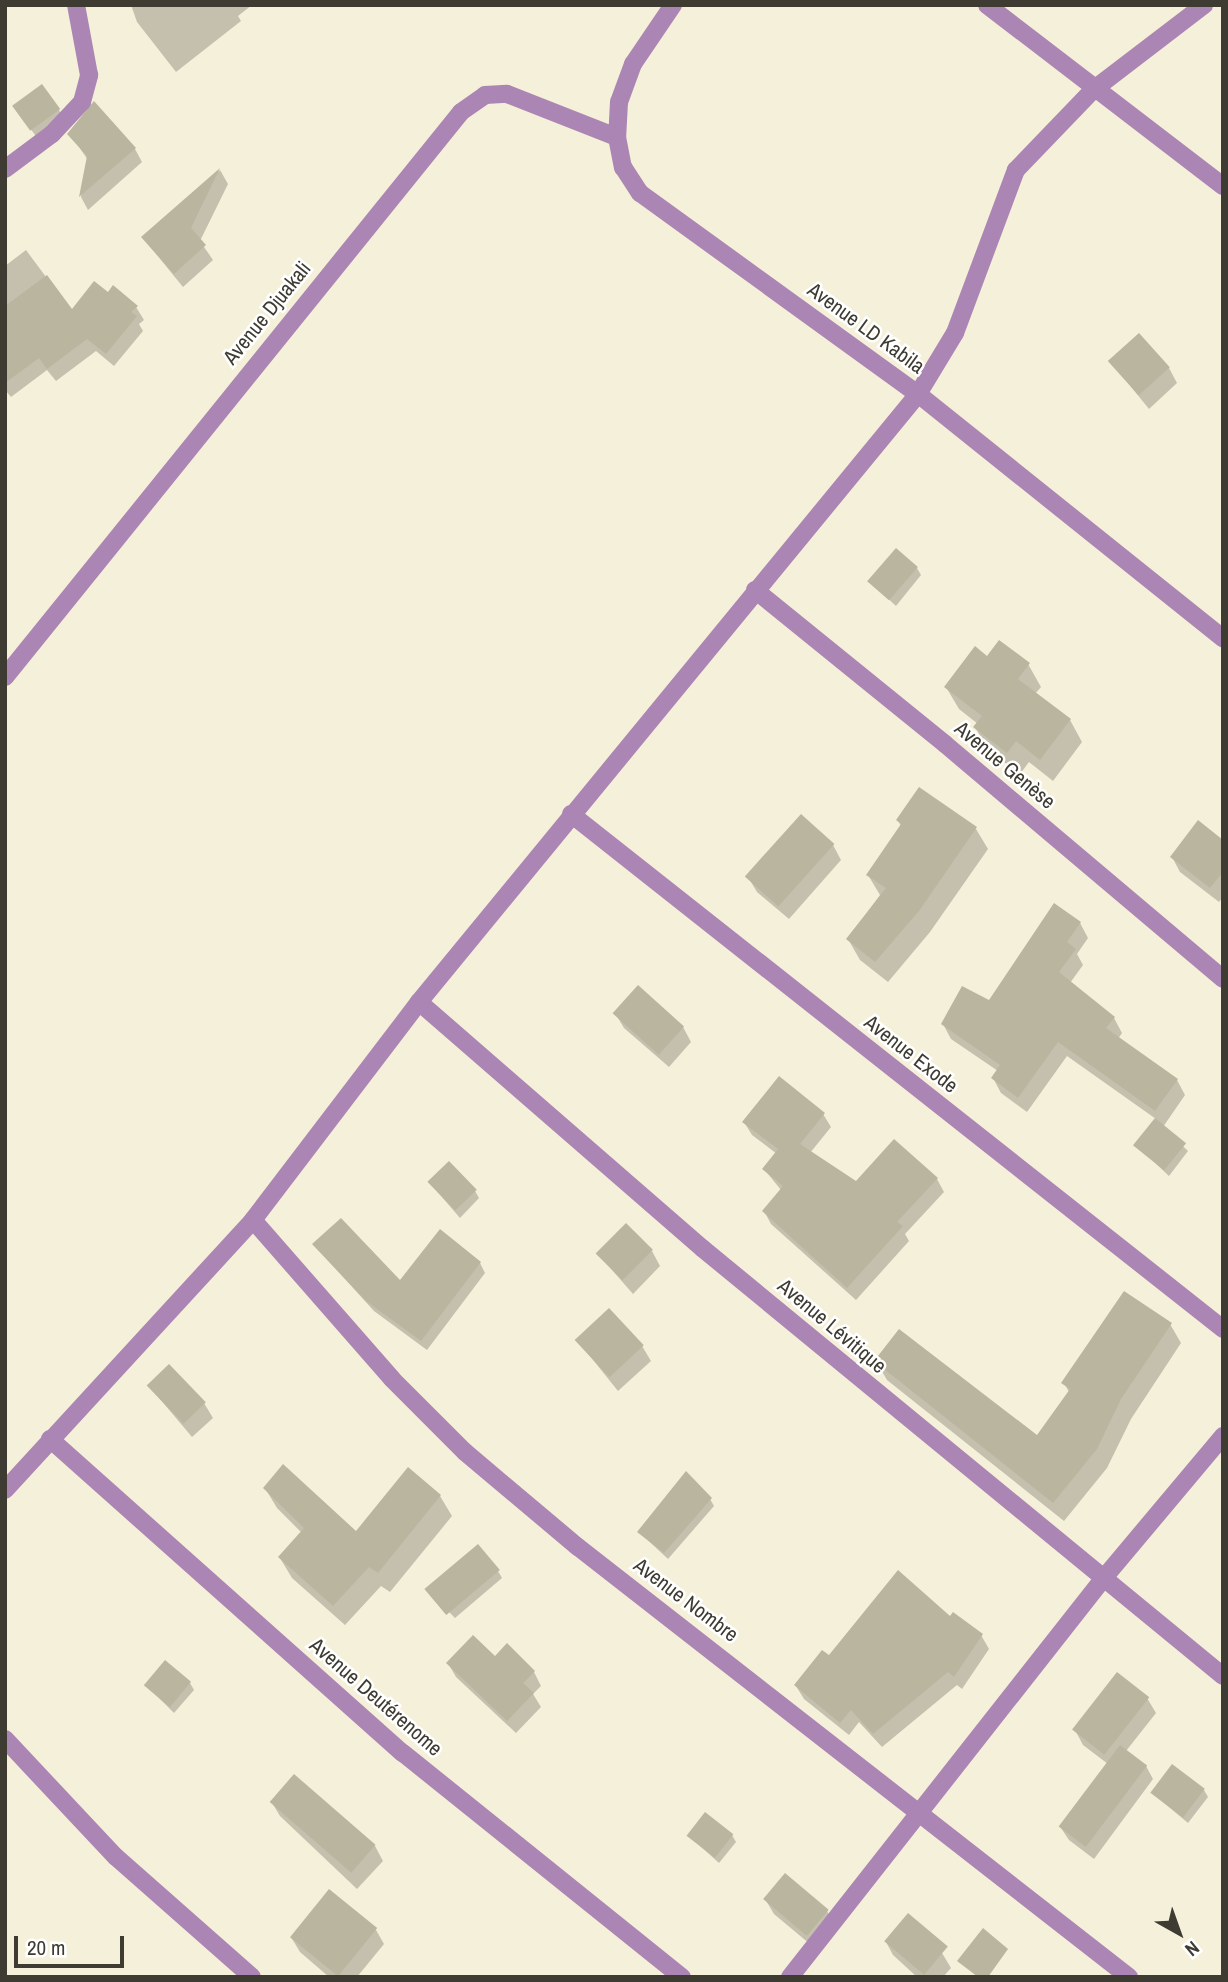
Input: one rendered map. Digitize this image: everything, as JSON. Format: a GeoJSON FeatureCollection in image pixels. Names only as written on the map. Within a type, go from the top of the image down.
{"type":"FeatureCollection","features":[{"type":"Feature","properties":{"kind":"street"},"geometry":{"type":"LineString","coordinates":[[5,169],[52,134],[82,102],[89,75],[76,5]]}},
{"type":"Feature","properties":{"kind":"street","name":"Avenue LD Kabila"},"geometry":{"type":"LineString","coordinates":[[673,5],[633,64],[619,102],[617,137],[623,167],[640,193],[918,394],[1223,638]]}},
{"type":"Feature","properties":{"kind":"street"},"geometry":{"type":"LineString","coordinates":[[987,5],[1093,90],[1223,186]]}},
{"type":"Feature","properties":{"kind":"street"},"geometry":{"type":"LineString","coordinates":[[5,1490],[253,1220],[419,1002],[918,394],[955,333],[1016,170],[1093,90],[1204,5]]}},
{"type":"Feature","properties":{"kind":"street","name":"Avenue Djuakali"},"geometry":{"type":"LineString","coordinates":[[5,677],[461,112],[485,95],[507,94],[617,137]]}},
{"type":"Feature","properties":{"kind":"street","name":"Avenue Genèse"},"geometry":{"type":"LineString","coordinates":[[755,590],[945,744],[1223,979]]}},
{"type":"Feature","properties":{"kind":"street","name":"Avenue Exode"},"geometry":{"type":"LineString","coordinates":[[571,814],[1223,1329]]}},
{"type":"Feature","properties":{"kind":"street","name":"Avenue Lévitique"},"geometry":{"type":"LineString","coordinates":[[419,1002],[702,1248],[1223,1676]]}},
{"type":"Feature","properties":{"kind":"street","name":"Avenue Nombre"},"geometry":{"type":"LineString","coordinates":[[253,1220],[392,1379],[465,1452],[578,1547],[919,1810],[1129,1977]]}},
{"type":"Feature","properties":{"kind":"street"},"geometry":{"type":"LineString","coordinates":[[790,1977],[1103,1579],[1223,1436]]}},
{"type":"Feature","properties":{"kind":"street","name":"Avenue Deutérenome"},"geometry":{"type":"LineString","coordinates":[[50,1439],[403,1753],[682,1977]]}},
{"type":"Feature","properties":{"kind":"street"},"geometry":{"type":"LineString","coordinates":[[5,1739],[116,1857],[253,1977]]}},
{"type":"Feature","properties":{"kind":"building"},"geometry":{"type":"Polygon","coordinates":[[[42,84],[60,109],[30,131],[12,106],[42,84]]]}},
{"type":"Feature","properties":{"kind":"building"},"geometry":{"type":"Polygon","coordinates":[[[94,101],[136,148],[79,197],[87,156],[67,134],[94,101]]]}},
{"type":"Feature","properties":{"kind":"building"},"geometry":{"type":"Polygon","coordinates":[[[220,168],[191,228],[206,245],[174,274],[141,237],[220,168]]]}},
{"type":"Feature","properties":{"kind":"building"},"geometry":{"type":"Polygon","coordinates":[[[47,275],[72,309],[94,281],[108,292],[113,285],[138,306],[131,312],[137,316],[106,354],[87,339],[47,369],[39,358],[5,383],[5,306],[47,275]]]}},
{"type":"Feature","properties":{"kind":"building"},"geometry":{"type":"Polygon","coordinates":[[[1139,333],[1170,367],[1139,395],[1108,361],[1139,333]]]}},
{"type":"Feature","properties":{"kind":"building"},"geometry":{"type":"Polygon","coordinates":[[[896,548],[918,567],[889,600],[867,581],[896,548]]]}},
{"type":"Feature","properties":{"kind":"building"},"geometry":{"type":"Polygon","coordinates":[[[999,640],[1030,663],[1018,679],[1071,719],[1040,760],[1016,741],[1007,753],[973,727],[982,716],[944,687],[975,646],[987,656],[999,640]]]}},
{"type":"Feature","properties":{"kind":"building"},"geometry":{"type":"Polygon","coordinates":[[[919,787],[977,827],[919,911],[875,962],[846,939],[886,888],[866,875],[901,824],[896,820],[919,787]]]}},
{"type":"Feature","properties":{"kind":"building"},"geometry":{"type":"Polygon","coordinates":[[[801,814],[834,844],[778,907],[745,876],[801,814]]]}},
{"type":"Feature","properties":{"kind":"building"},"geometry":{"type":"Polygon","coordinates":[[[1198,820],[1223,840],[1223,872],[1210,888],[1170,857],[1198,820]]]}},
{"type":"Feature","properties":{"kind":"building"},"geometry":{"type":"Polygon","coordinates":[[[1054,903],[1081,922],[1067,942],[1076,949],[1059,972],[1115,1017],[1106,1028],[1178,1079],[1155,1111],[1058,1042],[1018,1098],[991,1078],[1000,1065],[941,1024],[962,986],[989,1000],[1054,903]]]}},
{"type":"Feature","properties":{"kind":"building"},"geometry":{"type":"Polygon","coordinates":[[[638,985],[684,1026],[659,1055],[613,1013],[638,985]]]}},
{"type":"Feature","properties":{"kind":"building"},"geometry":{"type":"Polygon","coordinates":[[[779,1076],[825,1113],[800,1144],[856,1181],[894,1139],[938,1178],[897,1222],[903,1226],[847,1288],[762,1211],[783,1186],[762,1169],[778,1149],[742,1122],[779,1076]]]}},
{"type":"Feature","properties":{"kind":"building"},"geometry":{"type":"Polygon","coordinates":[[[1155,1118],[1186,1143],[1164,1170],[1133,1145],[1155,1118]]]}},
{"type":"Feature","properties":{"kind":"building"},"geometry":{"type":"Polygon","coordinates":[[[449,1161],[477,1190],[455,1211],[427,1182],[449,1161]]]}},
{"type":"Feature","properties":{"kind":"building"},"geometry":{"type":"Polygon","coordinates":[[[341,1218],[400,1280],[440,1229],[481,1262],[421,1341],[366,1301],[312,1244],[341,1218]]]}},
{"type":"Feature","properties":{"kind":"building"},"geometry":{"type":"Polygon","coordinates":[[[626,1223],[653,1250],[622,1280],[596,1253],[626,1223]]]}},
{"type":"Feature","properties":{"kind":"building"},"geometry":{"type":"Polygon","coordinates":[[[1124,1291],[1172,1323],[1121,1399],[1097,1449],[1053,1503],[874,1361],[899,1329],[1037,1435],[1070,1389],[1061,1383],[1124,1291]]]}},
{"type":"Feature","properties":{"kind":"building"},"geometry":{"type":"Polygon","coordinates":[[[609,1308],[644,1345],[609,1377],[575,1340],[609,1308]]]}},
{"type":"Feature","properties":{"kind":"building"},"geometry":{"type":"Polygon","coordinates":[[[169,1364],[206,1402],[184,1424],[147,1386],[169,1364]]]}},
{"type":"Feature","properties":{"kind":"building"},"geometry":{"type":"Polygon","coordinates":[[[283,1464],[356,1531],[408,1467],[441,1495],[378,1573],[369,1567],[333,1606],[278,1557],[304,1528],[263,1488],[283,1464]]]}},
{"type":"Feature","properties":{"kind":"building"},"geometry":{"type":"Polygon","coordinates":[[[686,1471],[712,1498],[664,1553],[637,1532],[686,1471]]]}},
{"type":"Feature","properties":{"kind":"building"},"geometry":{"type":"Polygon","coordinates":[[[478,1544],[500,1570],[446,1615],[424,1589],[478,1544]]]}},
{"type":"Feature","properties":{"kind":"building"},"geometry":{"type":"Polygon","coordinates":[[[898,1570],[950,1616],[953,1612],[983,1634],[954,1677],[948,1672],[873,1734],[851,1710],[840,1723],[794,1685],[822,1650],[829,1655],[898,1570]]]}},
{"type":"Feature","properties":{"kind":"building"},"geometry":{"type":"Polygon","coordinates":[[[473,1635],[495,1656],[507,1643],[535,1671],[523,1683],[534,1693],[507,1721],[446,1663],[473,1635]]]}},
{"type":"Feature","properties":{"kind":"building"},"geometry":{"type":"Polygon","coordinates":[[[165,1660],[191,1682],[170,1707],[144,1685],[165,1660]]]}},
{"type":"Feature","properties":{"kind":"building"},"geometry":{"type":"Polygon","coordinates":[[[1117,1672],[1149,1697],[1104,1755],[1072,1730],[1117,1672]]]}},
{"type":"Feature","properties":{"kind":"building"},"geometry":{"type":"Polygon","coordinates":[[[1120,1745],[1147,1765],[1086,1847],[1059,1826],[1120,1745]]]}},
{"type":"Feature","properties":{"kind":"building"},"geometry":{"type":"Polygon","coordinates":[[[1172,1764],[1205,1789],[1183,1817],[1150,1793],[1172,1764]]]}},
{"type":"Feature","properties":{"kind":"building"},"geometry":{"type":"Polygon","coordinates":[[[294,1774],[376,1845],[351,1873],[270,1802],[294,1774]]]}},
{"type":"Feature","properties":{"kind":"building"},"geometry":{"type":"Polygon","coordinates":[[[705,1812],[733,1834],[715,1858],[687,1836],[705,1812]]]}},
{"type":"Feature","properties":{"kind":"building"},"geometry":{"type":"Polygon","coordinates":[[[785,1873],[829,1910],[807,1936],[763,1899],[785,1873]]]}},
{"type":"Feature","properties":{"kind":"building"},"geometry":{"type":"Polygon","coordinates":[[[329,1889],[377,1928],[338,1976],[290,1937],[329,1889]]]}},
{"type":"Feature","properties":{"kind":"building"},"geometry":{"type":"Polygon","coordinates":[[[908,1913],[948,1946],[924,1975],[884,1941],[908,1913]]]}},
{"type":"Feature","properties":{"kind":"building"},"geometry":{"type":"Polygon","coordinates":[[[983,1928],[1008,1949],[988,1977],[978,1977],[957,1961],[983,1928]]]}}]}
